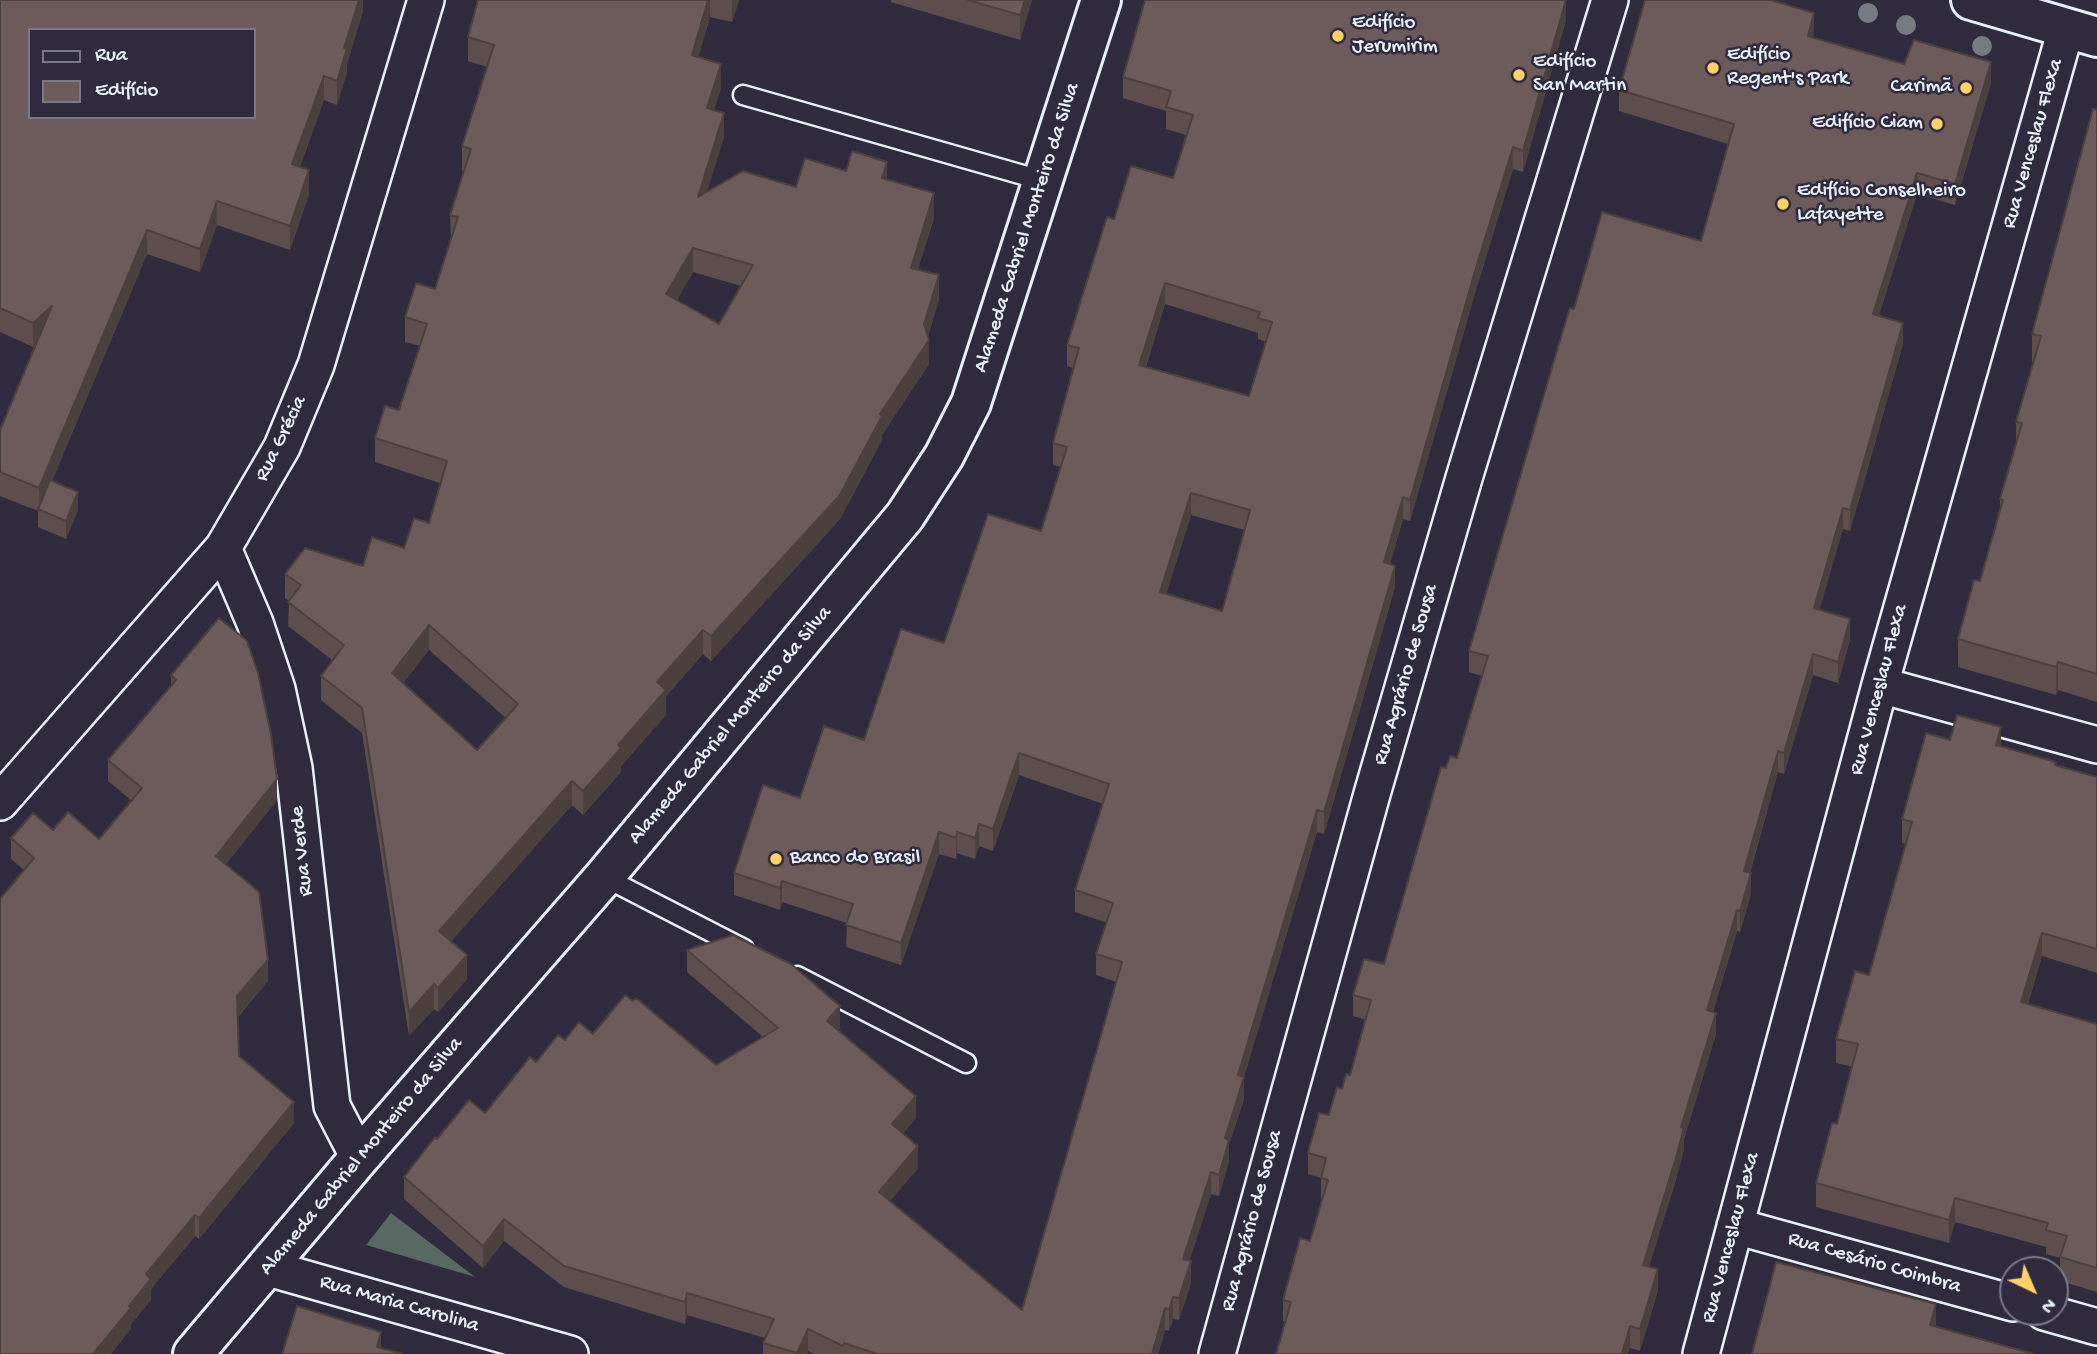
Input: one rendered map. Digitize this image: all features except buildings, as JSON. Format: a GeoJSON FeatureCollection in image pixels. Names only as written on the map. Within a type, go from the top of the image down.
{"type":"FeatureCollection","features":[{"type":"Feature","properties":{"kind":"main road","name":"Alameda Gabriel Monteiro da Silva"},"geometry":{"type":"LineString","coordinates":[[193,1354],[359,1158],[604,877],[905,516],[944,456],[971,403],[1101,0]]}},
{"type":"Feature","properties":{"kind":"main road"},"geometry":{"type":"LineString","coordinates":[[1971,0],[2082,33]]}},
{"type":"Feature","properties":{"kind":"street","name":"Rua Grécia"},"geometry":{"type":"LineString","coordinates":[[0,803],[223,548],[282,447],[316,365],[426,0]]}},
{"type":"Feature","properties":{"kind":"street","name":"Rua Agrário de Sousa"},"geometry":{"type":"LineString","coordinates":[[1217,1354],[1426,610],[1610,0]]}},
{"type":"Feature","properties":{"kind":"street","name":"Rua Venceslau Flexa"},"geometry":{"type":"LineString","coordinates":[[1701,1354],[1880,685],[2082,33]]}},
{"type":"Feature","properties":{"kind":"street","name":"Rua Verde"},"geometry":{"type":"LineString","coordinates":[[223,548],[255,623],[277,689],[294,768],[331,1106],[359,1158]]}},
{"type":"Feature","properties":{"kind":"street"},"geometry":{"type":"LineString","coordinates":[[1880,685],[2097,745]]}},
{"type":"Feature","properties":{"kind":"street","name":"Rua Cesário Coimbra"},"geometry":{"type":"LineString","coordinates":[[1735,1226],[1999,1299]]}},
{"type":"Feature","properties":{"kind":"street","name":"Rua Maria Carolina"},"geometry":{"type":"LineString","coordinates":[[268,1268],[570,1354]]}},
{"type":"Feature","properties":{"kind":"street"},"geometry":{"type":"LineString","coordinates":[[2069,1319],[2097,1327]]}},
{"type":"Feature","properties":{"kind":"lane"},"geometry":{"type":"LineString","coordinates":[[743,95],[1044,181]]}},
{"type":"Feature","properties":{"kind":"lane"},"geometry":{"type":"LineString","coordinates":[[604,877],[761,957]]}},
{"type":"Feature","properties":{"kind":"lane"},"geometry":{"type":"LineString","coordinates":[[785,970],[966,1063]]}},
{"type":"Feature","properties":{"kind":"green space"},"geometry":{"type":"Polygon","coordinates":[[[391,1213],[475,1277],[366,1245],[391,1213]]]}},
{"type":"Feature","properties":{"kind":"place","name":"Edifício Jerumirim"},"geometry":{"type":"Point","coordinates":[1338,36]}},
{"type":"Feature","properties":{"kind":"place","name":"Edifício Regent's Park"},"geometry":{"type":"Point","coordinates":[1713,68]}},
{"type":"Feature","properties":{"kind":"place","name":"Edifício San Martin"},"geometry":{"type":"Point","coordinates":[1519,75]}},
{"type":"Feature","properties":{"kind":"place","name":"Carimã"},"geometry":{"type":"Point","coordinates":[1966,88]}},
{"type":"Feature","properties":{"kind":"place","name":"Edifício Ciam"},"geometry":{"type":"Point","coordinates":[1937,124]}},
{"type":"Feature","properties":{"kind":"place","name":"Edifício Conselheiro Lafayette"},"geometry":{"type":"Point","coordinates":[1783,204]}},
{"type":"Feature","properties":{"kind":"place","name":"Banco do Brasil"},"geometry":{"type":"Point","coordinates":[776,859]}}]}
